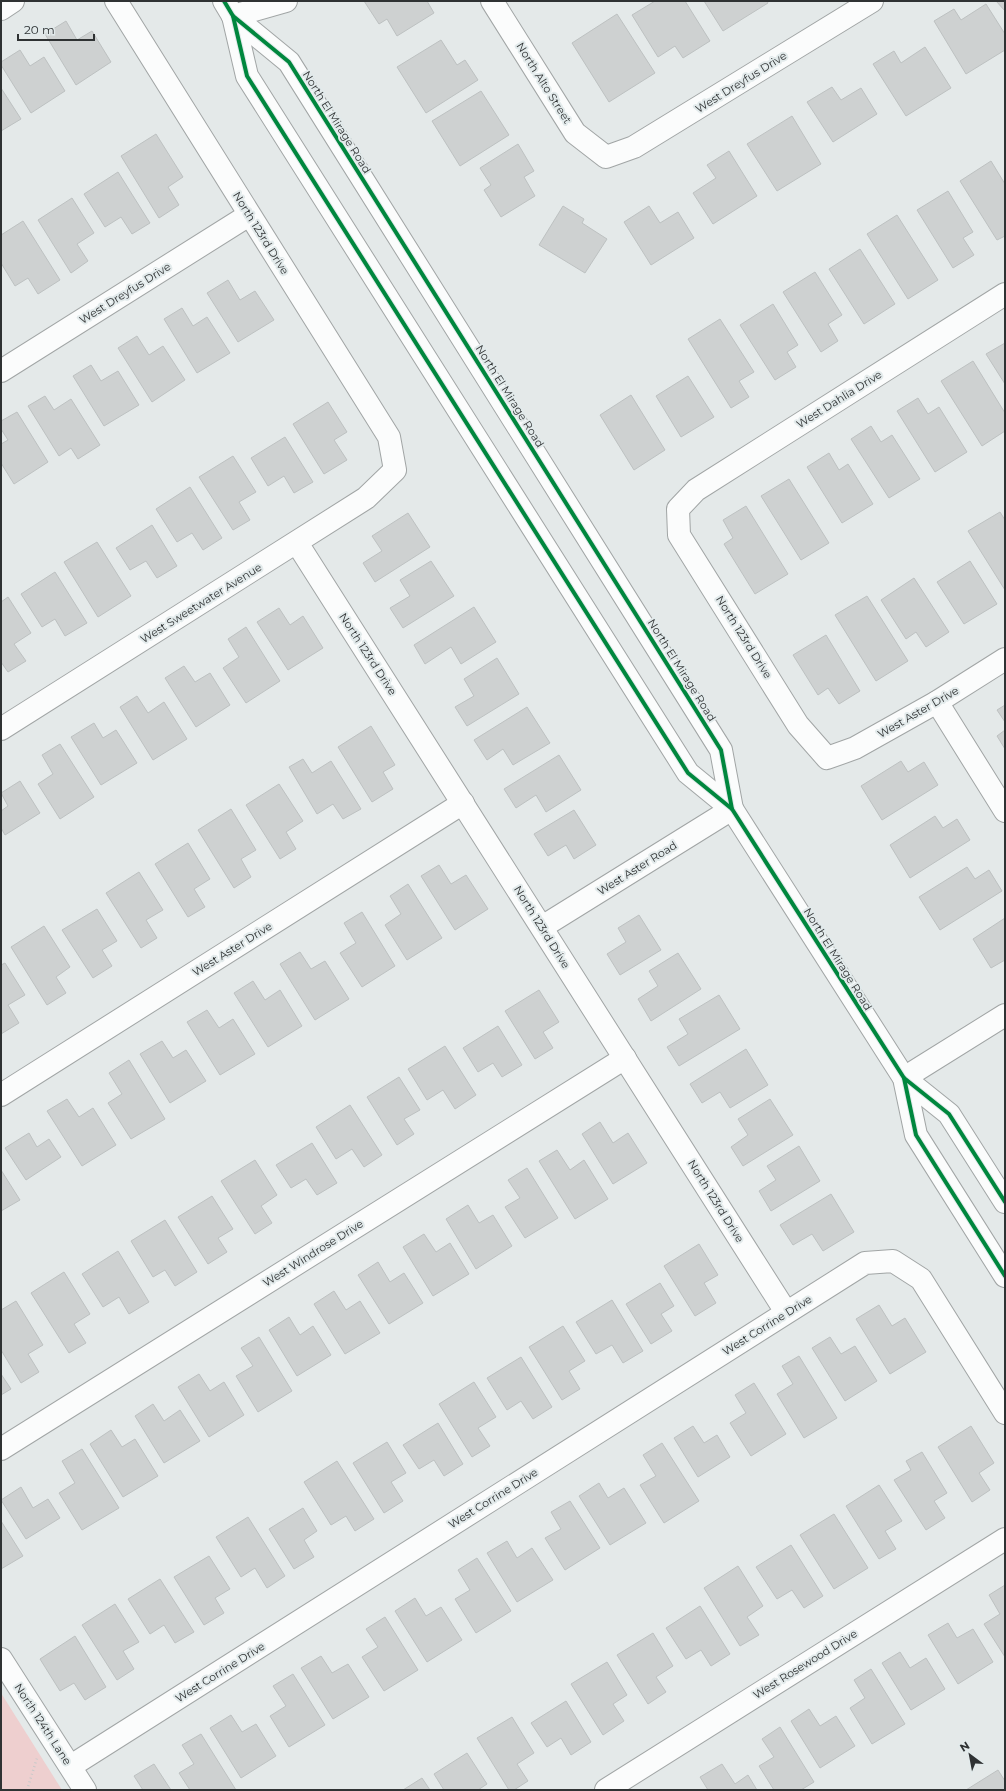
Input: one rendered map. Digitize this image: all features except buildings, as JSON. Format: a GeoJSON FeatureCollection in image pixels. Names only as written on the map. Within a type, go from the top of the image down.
{"type":"FeatureCollection","features":[{"type":"Feature","properties":{"kind":"street"},"geometry":{"type":"LineString","coordinates":[[1,9],[13,1]]}},
{"type":"Feature","properties":{"kind":"street","name":"North 123rd Drive"},"geometry":{"type":"LineString","coordinates":[[116,1],[389,437],[395,470]]}},
{"type":"Feature","properties":{"kind":"street"},"geometry":{"type":"LineString","coordinates":[[229,8],[249,1]]}},
{"type":"Feature","properties":{"kind":"street"},"geometry":{"type":"LineString","coordinates":[[229,8],[286,1]]}},
{"type":"Feature","properties":{"kind":"street","name":"North Alto Street"},"geometry":{"type":"LineString","coordinates":[[492,1],[575,133],[606,157]]}},
{"type":"Feature","properties":{"kind":"street","name":"West Dreyfus Drive"},"geometry":{"type":"LineString","coordinates":[[606,157],[634,147],[872,1]]}},
{"type":"Feature","properties":{"kind":"street","name":"North El Mirage Road"},"geometry":{"type":"LineString","coordinates":[[229,8],[247,76],[688,773],[732,809],[904,1078],[950,1114],[1005,1202]]}},
{"type":"Feature","properties":{"kind":"street","name":"North El Mirage Road"},"geometry":{"type":"LineString","coordinates":[[229,8],[289,62],[722,750],[732,809]]}},
{"type":"Feature","properties":{"kind":"street","name":"West Dreyfus Drive"},"geometry":{"type":"LineString","coordinates":[[1,371],[249,215]]}},
{"type":"Feature","properties":{"kind":"street","name":"West Dahlia Drive"},"geometry":{"type":"LineString","coordinates":[[678,509],[696,490],[1005,294]]}},
{"type":"Feature","properties":{"kind":"street","name":"West Sweetwater Avenue"},"geometry":{"type":"LineString","coordinates":[[1,730],[366,498],[395,470]]}},
{"type":"Feature","properties":{"kind":"street","name":"North 123rd Drive"},"geometry":{"type":"LineString","coordinates":[[678,509],[679,535],[798,725],[827,758]]}},
{"type":"Feature","properties":{"kind":"street","name":"North 123rd Drive"},"geometry":{"type":"LineString","coordinates":[[297,543],[786,1312]]}},
{"type":"Feature","properties":{"kind":"street","name":"West Aster Drive"},"geometry":{"type":"LineString","coordinates":[[827,758],[855,748],[936,702],[1005,659]]}},
{"type":"Feature","properties":{"kind":"street"},"geometry":{"type":"LineString","coordinates":[[936,702],[1005,811]]}},
{"type":"Feature","properties":{"kind":"street","name":"West Aster Drive"},"geometry":{"type":"LineString","coordinates":[[1,1095],[463,803]]}},
{"type":"Feature","properties":{"kind":"street","name":"West Aster Road"},"geometry":{"type":"LineString","coordinates":[[542,927],[732,809]]}},
{"type":"Feature","properties":{"kind":"street"},"geometry":{"type":"LineString","coordinates":[[904,1078],[1005,1015]]}},
{"type":"Feature","properties":{"kind":"street","name":"West Windrose Drive"},"geometry":{"type":"LineString","coordinates":[[1,1449],[625,1058]]}},
{"type":"Feature","properties":{"kind":"street","name":"North El Mirage Road"},"geometry":{"type":"LineString","coordinates":[[904,1078],[916,1135],[1005,1276]]}},
{"type":"Feature","properties":{"kind":"street","name":"West Corrine Drive"},"geometry":{"type":"LineString","coordinates":[[71,1766],[865,1262],[893,1261],[921,1279],[1005,1413]]}},
{"type":"Feature","properties":{"kind":"street","name":"West Rosewood Drive"},"geometry":{"type":"LineString","coordinates":[[606,1790],[1005,1539]]}},
{"type":"Feature","properties":{"kind":"street","name":"North 124th Lane"},"geometry":{"type":"LineString","coordinates":[[1,1659],[85,1790]]}},
{"type":"Feature","properties":{"kind":"shaded area"},"geometry":{"type":"Polygon","coordinates":[[[1,1693],[62,1790],[1,1790],[1,1693]]]}},
{"type":"Feature","properties":{"kind":"cycle path"},"geometry":{"type":"LineString","coordinates":[[224,1],[233,16],[289,62],[721,750],[732,809]]}},
{"type":"Feature","properties":{"kind":"cycle path"},"geometry":{"type":"LineString","coordinates":[[233,16],[247,76],[688,773],[732,809],[904,1078],[916,1135],[1005,1276]]}},
{"type":"Feature","properties":{"kind":"cycle path"},"geometry":{"type":"LineString","coordinates":[[904,1078],[949,1114],[1005,1202]]}}]}
